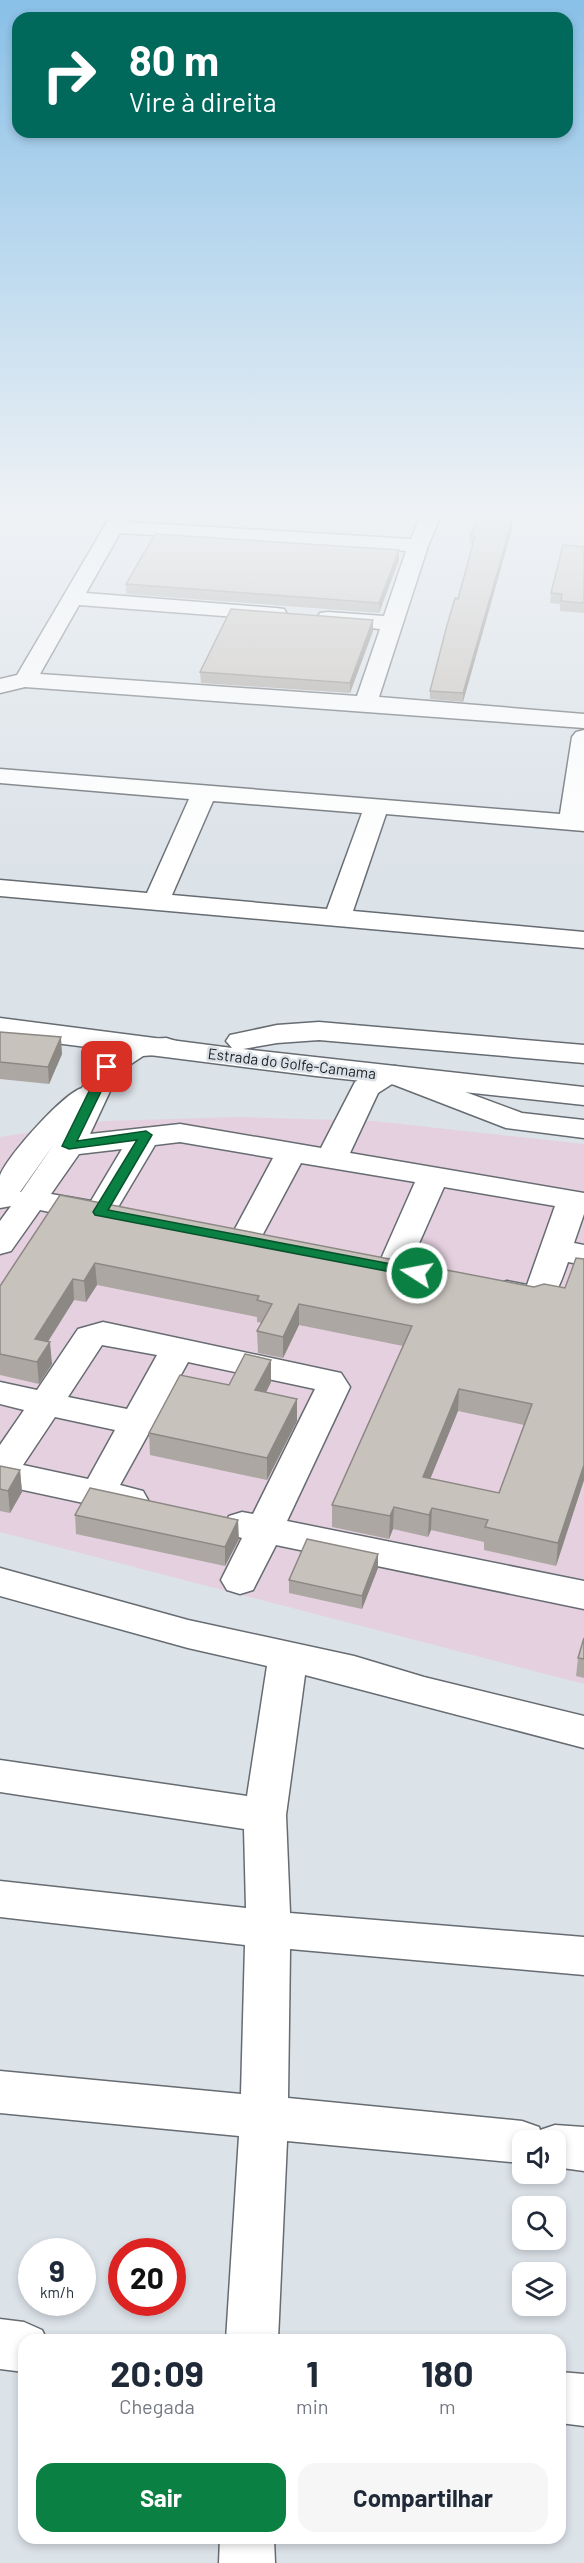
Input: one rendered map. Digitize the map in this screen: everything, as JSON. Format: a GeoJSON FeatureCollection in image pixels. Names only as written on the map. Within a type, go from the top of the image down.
{"type":"FeatureCollection","features":[{"type":"Feature","properties":{"kind":"main road"},"geometry":{"type":"LineString","coordinates":[[25,680],[56,630]]}},
{"type":"Feature","properties":{"kind":"main road"},"geometry":{"type":"LineString","coordinates":[[366,703],[389,630]]}},
{"type":"Feature","properties":{"kind":"main road"},"geometry":{"type":"LineString","coordinates":[[0,686],[25,680],[366,703],[584,721]]}},
{"type":"Feature","properties":{"kind":"main road"},"geometry":{"type":"LineString","coordinates":[[0,776],[578,822],[584,737]]}},
{"type":"Feature","properties":{"kind":"main road"},"geometry":{"type":"LineString","coordinates":[[156,902],[204,793]]}},
{"type":"Feature","properties":{"kind":"main road"},"geometry":{"type":"LineString","coordinates":[[337,919],[376,807]]}},
{"type":"Feature","properties":{"kind":"main road"},"geometry":{"type":"LineString","coordinates":[[0,888],[584,940]]}},
{"type":"Feature","properties":{"kind":"main road","name":"Estrada do Golfe-Camama"},"geometry":{"type":"LineString","coordinates":[[0,1011],[240,1041],[584,1076]]}},
{"type":"Feature","properties":{"kind":"main road","name":"Estrada do Golfe-Camama"},"geometry":{"type":"LineString","coordinates":[[0,1027],[584,1096]]}},
{"type":"Feature","properties":{"kind":"main road"},"geometry":{"type":"LineString","coordinates":[[240,1041],[277,1034],[319,1031],[365,1033],[584,1054]]}},
{"type":"Feature","properties":{"kind":"main road"},"geometry":{"type":"LineString","coordinates":[[16,1199],[69,1146],[101,1078],[107,1057],[97,1045],[80,1036]]}},
{"type":"Feature","properties":{"kind":"main road"},"geometry":{"type":"LineString","coordinates":[[0,1244],[39,1141],[64,1113],[135,1048],[166,1047]]}},
{"type":"Feature","properties":{"kind":"main road"},"geometry":{"type":"LineString","coordinates":[[316,1066],[346,1079],[356,1086],[361,1095]]}},
{"type":"Feature","properties":{"kind":"main road"},"geometry":{"type":"LineString","coordinates":[[331,1160],[361,1095],[372,1082],[395,1075],[517,1122],[584,1129]]}},
{"type":"Feature","properties":{"kind":"main road"},"geometry":{"type":"LineString","coordinates":[[69,1146],[146,1135],[180,1133],[579,1201],[570,1252],[538,1296],[475,1284]]}},
{"type":"Feature","properties":{"kind":"main road"},"geometry":{"type":"LineString","coordinates":[[100,1212],[146,1135]]}},
{"type":"Feature","properties":{"kind":"main road"},"geometry":{"type":"LineString","coordinates":[[245,1240],[291,1153]]}},
{"type":"Feature","properties":{"kind":"main road"},"geometry":{"type":"LineString","coordinates":[[393,1268],[433,1177]]}},
{"type":"Feature","properties":{"kind":"main road"},"geometry":{"type":"LineString","coordinates":[[16,1199],[133,1219]]}},
{"type":"Feature","properties":{"kind":"main road"},"geometry":{"type":"LineString","coordinates":[[211,1233],[279,1246]]}},
{"type":"Feature","properties":{"kind":"main road"},"geometry":{"type":"LineString","coordinates":[[359,1262],[428,1275]]}},
{"type":"Feature","properties":{"kind":"main road"},"geometry":{"type":"LineString","coordinates":[[164,1508],[0,1473],[90,1337],[103,1333],[329,1382],[333,1387],[240,1580]]}},
{"type":"Feature","properties":{"kind":"main road"},"geometry":{"type":"LineString","coordinates":[[98,1493],[178,1349]]}},
{"type":"Feature","properties":{"kind":"main road"},"geometry":{"type":"LineString","coordinates":[[0,1393],[135,1423]]}},
{"type":"Feature","properties":{"kind":"main road"},"geometry":{"type":"LineString","coordinates":[[208,1518],[584,1595]]}},
{"type":"Feature","properties":{"kind":"main road"},"geometry":{"type":"LineString","coordinates":[[0,1582],[188,1634],[584,1731]]}},
{"type":"Feature","properties":{"kind":"main road"},"geometry":{"type":"LineString","coordinates":[[252,2334],[264,2116],[268,1929],[265,1815],[288,1657]]}},
{"type":"Feature","properties":{"kind":"main road"},"geometry":{"type":"LineString","coordinates":[[0,1776],[265,1815]]}},
{"type":"Feature","properties":{"kind":"main road"},"geometry":{"type":"LineString","coordinates":[[0,1899],[268,1929],[584,1956]]}},
{"type":"Feature","properties":{"kind":"main road"},"geometry":{"type":"LineString","coordinates":[[0,2092],[512,2141]]}},
{"type":"Feature","properties":{"kind":"main road"},"geometry":{"type":"LineString","coordinates":[[566,2147],[584,2149]]}},
{"type":"Feature","properties":{"kind":"main road"},"geometry":{"type":"LineString","coordinates":[[0,2344],[18,2346]]}},
{"type":"Feature","properties":{"kind":"main road"},"geometry":{"type":"LineString","coordinates":[[566,2398],[584,2400]]}},
{"type":"Feature","properties":{"kind":"main road"},"geometry":{"type":"LineString","coordinates":[[247,2544],[247,2563]]}},
{"type":"Feature","properties":{"kind":"shaded area"},"geometry":{"type":"Polygon","coordinates":[[[240,1117],[374,1121],[584,1144],[584,1684],[0,1532],[0,1137],[105,1121],[240,1117]]]}},
{"type":"Feature","properties":{"kind":"building"},"geometry":{"type":"Polygon","coordinates":[[[221,630],[369,630],[350,683],[200,672],[221,630]]]}},
{"type":"Feature","properties":{"kind":"building"},"geometry":{"type":"Polygon","coordinates":[[[446,630],[481,630],[463,693],[430,691],[446,630]]]}},
{"type":"Feature","properties":{"kind":"building"},"geometry":{"type":"Polygon","coordinates":[[[0,1032],[61,1037],[48,1067],[0,1062],[0,1032]]]}},
{"type":"Feature","properties":{"kind":"building"},"geometry":{"type":"Polygon","coordinates":[[[60,1195],[534,1287],[544,1284],[565,1288],[576,1258],[584,1259],[584,1465],[558,1543],[485,1527],[488,1520],[432,1508],[429,1515],[394,1507],[390,1516],[332,1505],[412,1326],[299,1304],[283,1337],[257,1331],[272,1304],[257,1300],[259,1296],[95,1263],[84,1281],[73,1279],[35,1339],[50,1342],[37,1362],[0,1354],[0,1286],[60,1195]],[[459,1389],[423,1477],[499,1493],[532,1404],[459,1389]]]}},
{"type":"Feature","properties":{"kind":"building"},"geometry":{"type":"Polygon","coordinates":[[[245,1354],[271,1360],[255,1390],[297,1399],[267,1458],[149,1433],[180,1375],[229,1385],[245,1354]]]}},
{"type":"Feature","properties":{"kind":"building"},"geometry":{"type":"Polygon","coordinates":[[[0,1466],[20,1470],[8,1491],[0,1489],[0,1466]]]}},
{"type":"Feature","properties":{"kind":"building"},"geometry":{"type":"Polygon","coordinates":[[[90,1488],[238,1520],[225,1547],[75,1515],[90,1488]]]}},
{"type":"Feature","properties":{"kind":"building"},"geometry":{"type":"Polygon","coordinates":[[[307,1539],[378,1554],[362,1596],[289,1580],[307,1539]]]}},
{"type":"Feature","properties":{"kind":"building"},"geometry":{"type":"Polygon","coordinates":[[[584,1638],[584,1659],[578,1658],[584,1638]]]}},
{"type":"Feature","properties":{"kind":"route"},"geometry":{"type":"LineString","coordinates":[[107,1067],[94,1089],[86,1114],[69,1146],[146,1135],[100,1212],[417,1273]]}}]}
